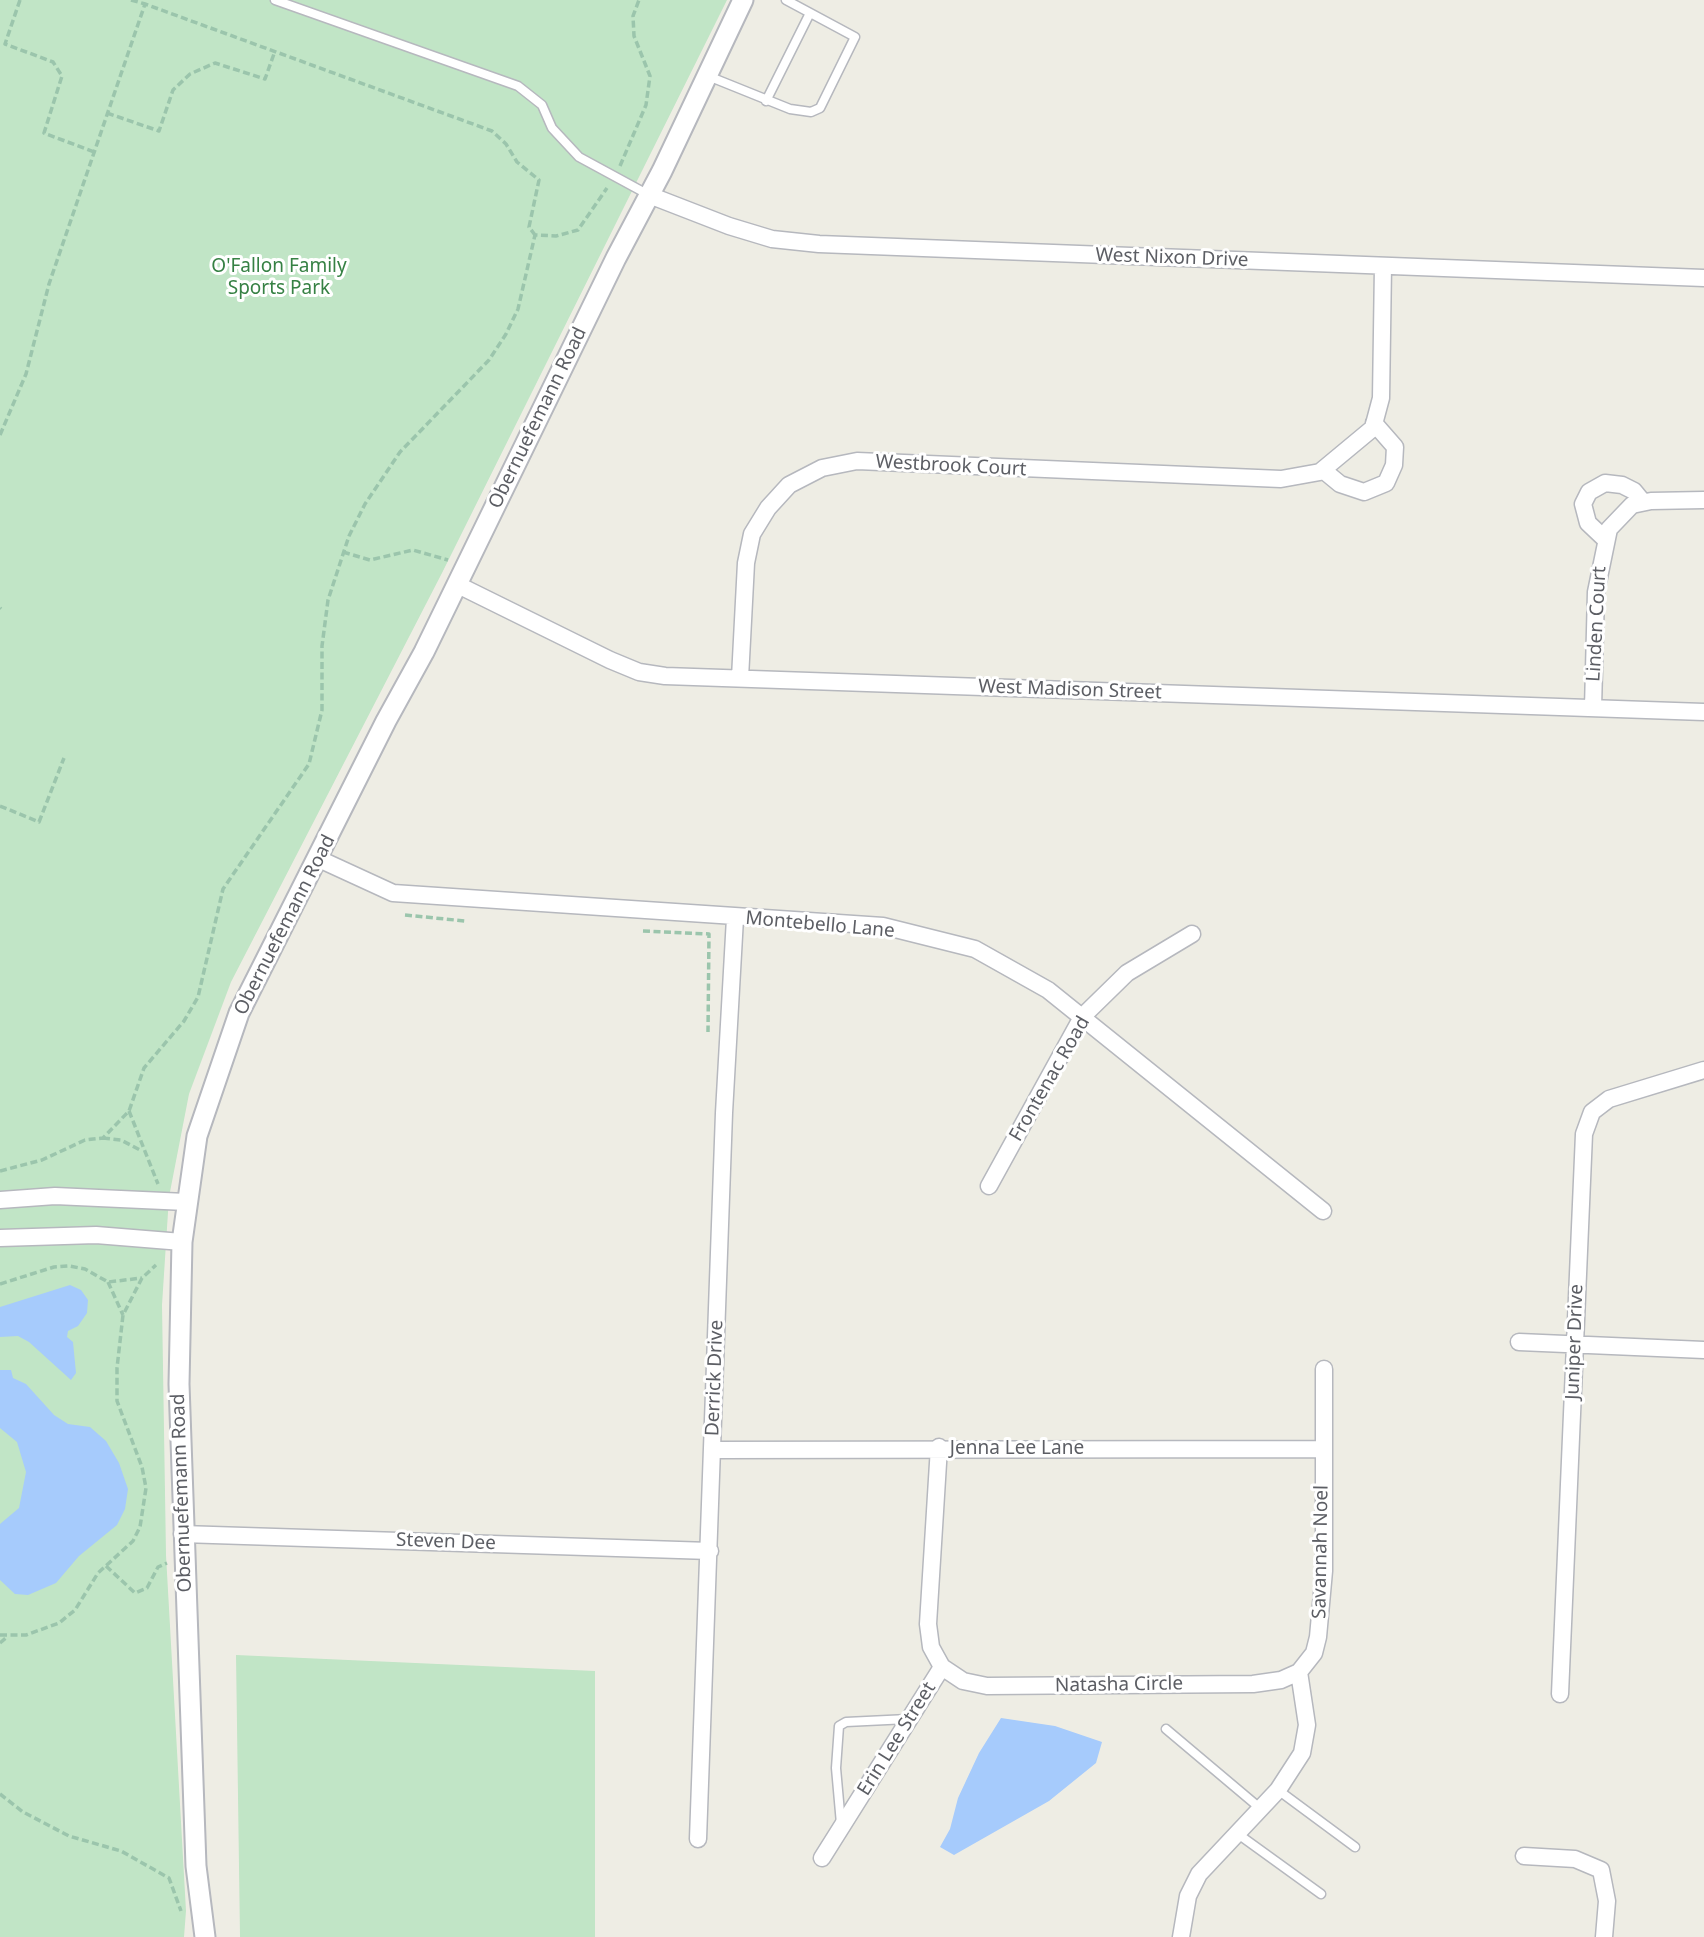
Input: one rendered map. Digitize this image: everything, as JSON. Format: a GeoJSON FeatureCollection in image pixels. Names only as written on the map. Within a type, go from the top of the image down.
{"type":"FeatureCollection","features":[{"type":"Feature","properties":{"kind":"street","name":"Obernuefemann Road"},"geometry":{"type":"LineString","coordinates":[[205,1937],[196,1866],[179,1384],[182,1242],[197,1136],[239,1013],[456,584],[708,76],[743,0]]}},
{"type":"Feature","properties":{"kind":"street","name":"West Nixon Drive"},"geometry":{"type":"LineString","coordinates":[[649,195],[729,226],[772,239],[819,244],[1704,278]]}},
{"type":"Feature","properties":{"kind":"street"},"geometry":{"type":"LineString","coordinates":[[1323,470],[1340,484],[1364,492],[1386,483],[1394,465],[1395,447],[1374,423],[1381,398],[1383,266]]}},
{"type":"Feature","properties":{"kind":"street","name":"Westbrook Court"},"geometry":{"type":"LineString","coordinates":[[740,678],[746,563],[752,534],[768,508],[789,485],[822,468],[857,461],[1281,479],[1323,470],[1373,428],[1374,423]]}},
{"type":"Feature","properties":{"kind":"street","name":"Linden Court"},"geometry":{"type":"LineString","coordinates":[[1593,708],[1595,592],[1606,540],[1609,529],[1620,515],[1632,505],[1643,502],[1634,491],[1622,485],[1605,483],[1589,492],[1583,504],[1588,523],[1606,540]]}},
{"type":"Feature","properties":{"kind":"street"},"geometry":{"type":"LineString","coordinates":[[1643,502],[1704,500]]}},
{"type":"Feature","properties":{"kind":"street","name":"West Madison Street"},"geometry":{"type":"LineString","coordinates":[[456,584],[639,672],[740,678],[1704,712]]}},
{"type":"Feature","properties":{"kind":"street","name":"Montebello Lane"},"geometry":{"type":"LineString","coordinates":[[319,859],[393,893],[883,926],[975,949],[1048,990],[1323,1211]]}},
{"type":"Feature","properties":{"kind":"street","name":"Derrick Drive"},"geometry":{"type":"LineString","coordinates":[[698,1839],[724,1113],[735,918]]}},
{"type":"Feature","properties":{"kind":"street","name":"Frontenac Road"},"geometry":{"type":"LineString","coordinates":[[989,1186],[1082,1017],[1127,973],[1192,934]]}},
{"type":"Feature","properties":{"kind":"street","name":"Juniper Drive"},"geometry":{"type":"LineString","coordinates":[[1560,1694],[1576,1344],[1581,1146],[1592,1112],[1618,1094],[1704,1070]]}},
{"type":"Feature","properties":{"kind":"street"},"geometry":{"type":"LineString","coordinates":[[0,1200],[55,1196],[186,1202]]}},
{"type":"Feature","properties":{"kind":"street"},"geometry":{"type":"LineString","coordinates":[[0,1238],[96,1236],[182,1242]]}},
{"type":"Feature","properties":{"kind":"street"},"geometry":{"type":"LineString","coordinates":[[1519,1342],[1704,1350]]}},
{"type":"Feature","properties":{"kind":"street","name":"Savannah Noel"},"geometry":{"type":"LineString","coordinates":[[1299,1672],[1314,1653],[1318,1637],[1324,1571],[1324,1369]]}},
{"type":"Feature","properties":{"kind":"street","name":"Jenna Lee Lane"},"geometry":{"type":"LineString","coordinates":[[713,1450],[939,1447],[1322,1449]]}},
{"type":"Feature","properties":{"kind":"street","name":"Erin Lee Street"},"geometry":{"type":"LineString","coordinates":[[822,1858],[942,1667],[931,1647],[928,1624],[939,1447]]}},
{"type":"Feature","properties":{"kind":"street","name":"Steven Dee"},"geometry":{"type":"LineString","coordinates":[[183,1534],[710,1551]]}},
{"type":"Feature","properties":{"kind":"street","name":"Natasha Circle"},"geometry":{"type":"LineString","coordinates":[[942,1667],[963,1681],[987,1686],[1253,1684],[1281,1680],[1299,1672]]}},
{"type":"Feature","properties":{"kind":"street"},"geometry":{"type":"LineString","coordinates":[[1181,1937],[1188,1896],[1199,1874],[1261,1809],[1296,1766],[1307,1725],[1299,1672]]}},
{"type":"Feature","properties":{"kind":"street"},"geometry":{"type":"LineString","coordinates":[[1524,1856],[1575,1859],[1601,1870],[1606,1901],[1604,1937]]}},
{"type":"Feature","properties":{"kind":"lane"},"geometry":{"type":"LineString","coordinates":[[275,0],[518,86],[541,105],[563,142],[579,157],[649,195]]}},
{"type":"Feature","properties":{"kind":"lane"},"geometry":{"type":"LineString","coordinates":[[708,76],[766,101],[811,113],[820,108],[855,37],[786,0]]}},
{"type":"Feature","properties":{"kind":"lane"},"geometry":{"type":"LineString","coordinates":[[766,101],[810,13]]}},
{"type":"Feature","properties":{"kind":"lane"},"geometry":{"type":"LineString","coordinates":[[841,1827],[836,1768],[839,1726],[846,1722],[909,1719]]}},
{"type":"Feature","properties":{"kind":"lane"},"geometry":{"type":"LineString","coordinates":[[1166,1729],[1261,1809]]}},
{"type":"Feature","properties":{"kind":"lane"},"geometry":{"type":"LineString","coordinates":[[1278,1790],[1355,1847]]}},
{"type":"Feature","properties":{"kind":"lane"},"geometry":{"type":"LineString","coordinates":[[1238,1834],[1321,1894]]}},
{"type":"Feature","properties":{"kind":"path"},"geometry":{"type":"LineString","coordinates":[[20,0],[5,44],[53,62],[62,76],[44,133],[94,152]]}},
{"type":"Feature","properties":{"kind":"path"},"geometry":{"type":"LineString","coordinates":[[103,1138],[129,1111],[144,1068],[184,1021],[198,997],[223,889],[309,764],[322,710],[322,646],[328,600],[343,552],[365,504],[400,452],[489,360],[518,309],[535,235],[530,227],[539,180],[517,162],[506,144],[492,131],[131,0]]}},
{"type":"Feature","properties":{"kind":"path"},"geometry":{"type":"LineString","coordinates":[[535,235],[556,236],[578,230],[613,177],[646,105],[650,76],[634,36],[633,16],[639,0]]}},
{"type":"Feature","properties":{"kind":"path"},"geometry":{"type":"LineString","coordinates":[[0,435],[26,374],[49,284],[145,4]]}},
{"type":"Feature","properties":{"kind":"path"},"geometry":{"type":"LineString","coordinates":[[107,113],[159,131],[173,90],[190,74],[215,63],[265,79],[275,51]]}},
{"type":"Feature","properties":{"kind":"path"},"geometry":{"type":"LineString","coordinates":[[343,552],[370,561],[413,550],[447,560]]}},
{"type":"Feature","properties":{"kind":"path"},"geometry":{"type":"LineString","coordinates":[[0,806],[39,822],[64,758]]}},
{"type":"Feature","properties":{"kind":"path"},"geometry":{"type":"LineString","coordinates":[[405,915],[465,921]]}},
{"type":"Feature","properties":{"kind":"path"},"geometry":{"type":"LineString","coordinates":[[643,931],[709,934],[708,1032]]}},
{"type":"Feature","properties":{"kind":"path"},"geometry":{"type":"LineString","coordinates":[[129,1111],[158,1184]]}},
{"type":"Feature","properties":{"kind":"path"},"geometry":{"type":"LineString","coordinates":[[0,1171],[42,1160],[85,1140],[121,1140],[144,1152]]}},
{"type":"Feature","properties":{"kind":"path"},"geometry":{"type":"LineString","coordinates":[[0,1635],[26,1635],[59,1623],[75,1610],[106,1566],[133,1541],[145,1510],[142,1467],[117,1401],[117,1368],[123,1315],[142,1279],[156,1265]]}},
{"type":"Feature","properties":{"kind":"path"},"geometry":{"type":"LineString","coordinates":[[0,1284],[54,1266],[85,1269],[108,1282],[142,1279]]}},
{"type":"Feature","properties":{"kind":"path"},"geometry":{"type":"LineString","coordinates":[[108,1282],[123,1315]]}},
{"type":"Feature","properties":{"kind":"path"},"geometry":{"type":"LineString","coordinates":[[106,1566],[135,1593],[147,1588],[158,1567],[167,1563]]}},
{"type":"Feature","properties":{"kind":"path"},"geometry":{"type":"LineString","coordinates":[[0,1643],[7,1637]]}},
{"type":"Feature","properties":{"kind":"path"},"geometry":{"type":"LineString","coordinates":[[0,1794],[23,1812],[69,1836],[121,1851],[169,1878],[181,1912]]}},
{"type":"Feature","properties":{"kind":"green space","name":"O'Fallon Family Sports Park"},"geometry":{"type":"Polygon","coordinates":[[[0,0],[727,0],[442,573],[231,982],[189,1094],[169,1197],[162,1305],[166,1555],[186,1911],[184,1937],[0,1937],[0,0]]]}},
{"type":"Feature","properties":{"kind":"green space"},"geometry":{"type":"Polygon","coordinates":[[[236,1655],[595,1671],[595,1937],[240,1937],[236,1655]]]}},
{"type":"Feature","properties":{"kind":"water"},"geometry":{"type":"Polygon","coordinates":[[[70,1285],[81,1290],[88,1300],[87,1313],[78,1326],[68,1331],[67,1337],[73,1342],[76,1373],[71,1380],[29,1342],[18,1336],[0,1337],[0,1307],[70,1285]]]}},
{"type":"Feature","properties":{"kind":"water"},"geometry":{"type":"Polygon","coordinates":[[[0,1370],[11,1370],[13,1378],[26,1384],[54,1415],[68,1424],[90,1427],[106,1441],[119,1463],[128,1489],[125,1509],[117,1525],[79,1556],[56,1583],[28,1595],[15,1594],[0,1580],[0,1524],[19,1508],[26,1472],[17,1442],[0,1428],[0,1370]]]}},
{"type":"Feature","properties":{"kind":"water"},"geometry":{"type":"Polygon","coordinates":[[[1001,1718],[1055,1726],[1102,1742],[1096,1763],[1049,1801],[954,1855],[940,1847],[950,1829],[958,1798],[979,1753],[1001,1718]]]}}]}
